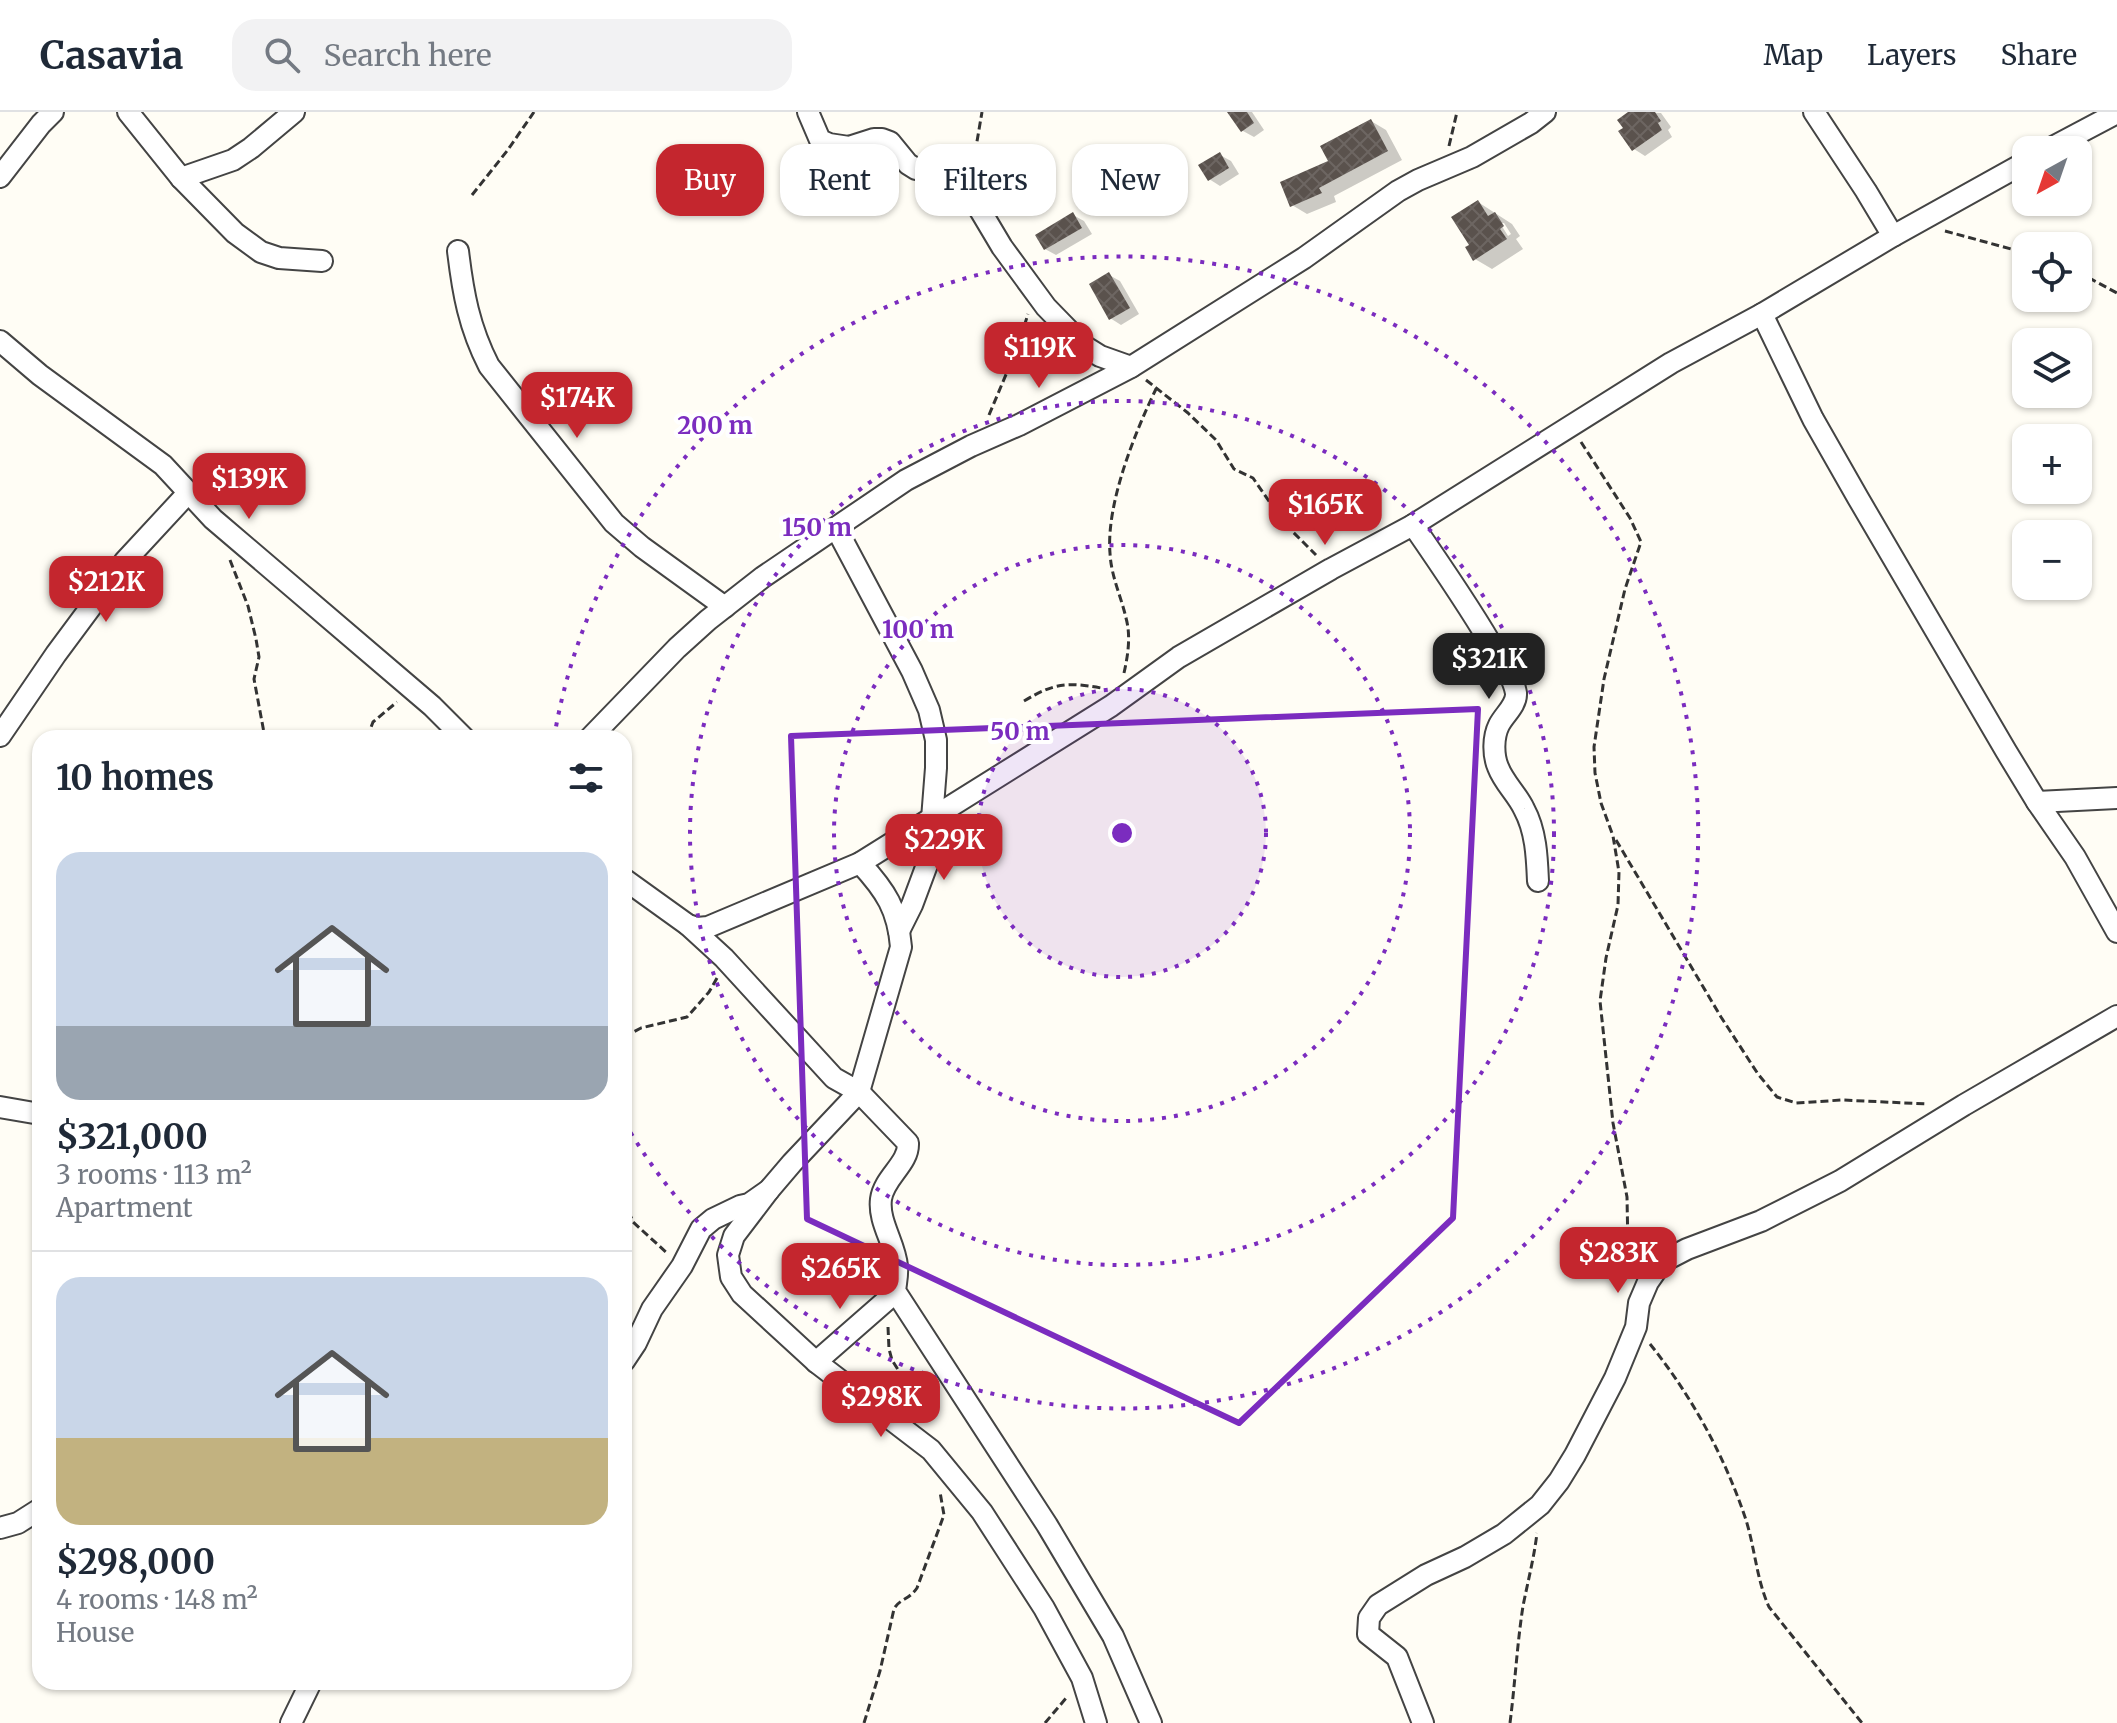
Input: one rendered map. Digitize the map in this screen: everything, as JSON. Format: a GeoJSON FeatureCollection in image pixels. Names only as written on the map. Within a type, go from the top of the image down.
{"type":"FeatureCollection","features":[{"type":"Feature","properties":{"kind":"street"},"geometry":{"type":"LineString","coordinates":[[0,177],[53,112]]}},
{"type":"Feature","properties":{"kind":"street"},"geometry":{"type":"LineString","coordinates":[[128,112],[181,178],[235,233],[261,252],[279,258],[322,261]]}},
{"type":"Feature","properties":{"kind":"street"},"geometry":{"type":"LineString","coordinates":[[181,178],[233,160],[294,112]]}},
{"type":"Feature","properties":{"kind":"street"},"geometry":{"type":"LineString","coordinates":[[808,112],[820,140],[849,147],[882,139],[890,142],[915,168]]}},
{"type":"Feature","properties":{"kind":"street"},"geometry":{"type":"LineString","coordinates":[[598,730],[677,648],[725,607],[763,577],[906,480],[1131,367],[1304,258],[1398,191],[1491,146],[1545,112]]}},
{"type":"Feature","properties":{"kind":"street"},"geometry":{"type":"LineString","coordinates":[[1814,112],[1893,236]]}},
{"type":"Feature","properties":{"kind":"street"},"geometry":{"type":"LineString","coordinates":[[2073,136],[2117,113]]}},
{"type":"Feature","properties":{"kind":"street"},"geometry":{"type":"LineString","coordinates":[[688,925],[708,927],[860,863],[1179,657],[1413,525],[1671,363],[2012,170]]}},
{"type":"Feature","properties":{"kind":"street"},"geometry":{"type":"LineString","coordinates":[[983,216],[1036,295],[1067,330],[1100,356],[1131,367]]}},
{"type":"Feature","properties":{"kind":"street"},"geometry":{"type":"LineString","coordinates":[[458,251],[463,291],[475,340],[489,366],[614,523],[725,607]]}},
{"type":"Feature","properties":{"kind":"street"},"geometry":{"type":"LineString","coordinates":[[1762,314],[1813,419],[2037,802],[2075,857],[2117,932]]}},
{"type":"Feature","properties":{"kind":"street"},"geometry":{"type":"LineString","coordinates":[[0,341],[40,375],[163,465],[213,519],[456,730]]}},
{"type":"Feature","properties":{"kind":"street"},"geometry":{"type":"LineString","coordinates":[[0,736],[125,561],[188,493]]}},
{"type":"Feature","properties":{"kind":"street"},"geometry":{"type":"LineString","coordinates":[[1413,525],[1461,594],[1515,690],[1516,698],[1497,728],[1494,746],[1497,766],[1524,809],[1531,828],[1537,851],[1538,881]]}},
{"type":"Feature","properties":{"kind":"street"},"geometry":{"type":"LineString","coordinates":[[836,528],[912,671],[929,710],[936,740],[933,838],[928,862],[899,931]]}},
{"type":"Feature","properties":{"kind":"street"},"geometry":{"type":"LineString","coordinates":[[0,714],[21,705]]}},
{"type":"Feature","properties":{"kind":"street"},"geometry":{"type":"LineString","coordinates":[[2037,802],[2117,798]]}},
{"type":"Feature","properties":{"kind":"street"},"geometry":{"type":"LineString","coordinates":[[860,863],[878,882],[893,908],[901,947],[859,1092],[792,1163],[734,1236],[728,1255],[731,1277],[742,1294],[816,1362],[931,1450],[982,1512],[1044,1608],[1082,1678],[1096,1723]]}},
{"type":"Feature","properties":{"kind":"street"},"geometry":{"type":"LineString","coordinates":[[632,885],[688,925],[724,958],[834,1078],[859,1092],[907,1142],[907,1154],[885,1184],[880,1203],[898,1269],[891,1295],[816,1362]]}},
{"type":"Feature","properties":{"kind":"street"},"geometry":{"type":"LineString","coordinates":[[1423,1723],[1397,1657],[1368,1634],[1369,1618],[1378,1605],[1426,1575],[1504,1534],[1540,1505],[1559,1481],[1589,1429],[1627,1353],[1636,1327],[1639,1303],[1648,1282],[1662,1262],[1802,1201],[1877,1160],[1964,1105],[2117,1016]]}},
{"type":"Feature","properties":{"kind":"street"},"geometry":{"type":"LineString","coordinates":[[0,1107],[32,1113]]}},
{"type":"Feature","properties":{"kind":"street"},"geometry":{"type":"LineString","coordinates":[[632,1349],[652,1309],[682,1266],[705,1224],[749,1204],[769,1190]]}},
{"type":"Feature","properties":{"kind":"street"},"geometry":{"type":"LineString","coordinates":[[891,1295],[1047,1525],[1113,1636],[1151,1723]]}},
{"type":"Feature","properties":{"kind":"street"},"geometry":{"type":"LineString","coordinates":[[0,1528],[18,1523],[32,1514]]}},
{"type":"Feature","properties":{"kind":"street"},"geometry":{"type":"LineString","coordinates":[[291,1723],[307,1690]]}},
{"type":"Feature","properties":{"kind":"path"},"geometry":{"type":"LineString","coordinates":[[472,195],[534,112]]}},
{"type":"Feature","properties":{"kind":"path"},"geometry":{"type":"LineString","coordinates":[[976,144],[982,112]]}},
{"type":"Feature","properties":{"kind":"path"},"geometry":{"type":"LineString","coordinates":[[1443,169],[1457,112]]}},
{"type":"Feature","properties":{"kind":"path"},"geometry":{"type":"LineString","coordinates":[[1945,232],[2012,249]]}},
{"type":"Feature","properties":{"kind":"path"},"geometry":{"type":"LineString","coordinates":[[2092,280],[2117,293]]}},
{"type":"Feature","properties":{"kind":"path"},"geometry":{"type":"LineString","coordinates":[[987,419],[1036,295]]}},
{"type":"Feature","properties":{"kind":"path"},"geometry":{"type":"LineString","coordinates":[[1131,367],[1216,440],[1234,469],[1253,478],[1284,523],[1331,569]]}},
{"type":"Feature","properties":{"kind":"path"},"geometry":{"type":"LineString","coordinates":[[1024,701],[1058,685],[1071,683],[1102,688],[1116,697],[1129,651],[1127,621],[1110,556],[1109,531],[1130,450],[1156,389]]}},
{"type":"Feature","properties":{"kind":"path"},"geometry":{"type":"LineString","coordinates":[[1570,425],[1638,531],[1641,542],[1625,589],[1604,679],[1594,747],[1595,773],[1601,803],[1613,836],[1619,872],[1618,905],[1600,1001],[1613,1123],[1627,1197],[1628,1249],[1633,1272]]}},
{"type":"Feature","properties":{"kind":"path"},"geometry":{"type":"LineString","coordinates":[[213,519],[248,606],[256,639],[259,657],[254,679],[264,730]]}},
{"type":"Feature","properties":{"kind":"path"},"geometry":{"type":"LineString","coordinates":[[370,730],[373,722],[413,690]]}},
{"type":"Feature","properties":{"kind":"path"},"geometry":{"type":"LineString","coordinates":[[1613,836],[1721,1017],[1777,1097],[1796,1103],[1842,1100],[1964,1105]]}},
{"type":"Feature","properties":{"kind":"path"},"geometry":{"type":"LineString","coordinates":[[632,1033],[687,1017],[709,992],[724,958]]}},
{"type":"Feature","properties":{"kind":"path"},"geometry":{"type":"LineString","coordinates":[[632,1220],[682,1266]]}},
{"type":"Feature","properties":{"kind":"path"},"geometry":{"type":"LineString","coordinates":[[891,1295],[889,1349],[928,1430],[931,1450]]}},
{"type":"Feature","properties":{"kind":"path"},"geometry":{"type":"LineString","coordinates":[[1636,1327],[1689,1398],[1727,1472],[1752,1540],[1762,1591],[1769,1607],[1862,1723]]}},
{"type":"Feature","properties":{"kind":"path"},"geometry":{"type":"LineString","coordinates":[[864,1723],[894,1609],[899,1602],[912,1596],[917,1588],[941,1525],[944,1515],[939,1489]]}},
{"type":"Feature","properties":{"kind":"path"},"geometry":{"type":"LineString","coordinates":[[1510,1723],[1519,1636],[1534,1560],[1540,1505]]}},
{"type":"Feature","properties":{"kind":"path"},"geometry":{"type":"LineString","coordinates":[[1045,1723],[1082,1678]]}},
{"type":"Feature","properties":{"kind":"highlighted area"},"geometry":{"type":"Polygon","coordinates":[[[1478,709],[1453,1218],[1239,1423],[807,1219],[791,736],[1478,709]]]}},
{"type":"Feature","properties":{"kind":"building"},"geometry":{"type":"Polygon","coordinates":[[[1227,112],[1247,112],[1254,123],[1241,132],[1227,112]]]}},
{"type":"Feature","properties":{"kind":"building"},"geometry":{"type":"Polygon","coordinates":[[[1628,112],[1655,112],[1662,130],[1632,151],[1618,131],[1623,128],[1617,120],[1628,112]]]}},
{"type":"Feature","properties":{"kind":"building"},"geometry":{"type":"Polygon","coordinates":[[[1371,119],[1388,151],[1319,188],[1322,193],[1290,207],[1280,182],[1328,161],[1320,146],[1371,119]]]}},
{"type":"Feature","properties":{"kind":"building"},"geometry":{"type":"Polygon","coordinates":[[[1220,152],[1229,168],[1208,181],[1198,165],[1220,152]]]}},
{"type":"Feature","properties":{"kind":"building"},"geometry":{"type":"Polygon","coordinates":[[[1478,200],[1488,216],[1495,212],[1504,226],[1500,229],[1507,239],[1473,261],[1465,247],[1469,245],[1451,217],[1478,200]]]}},
{"type":"Feature","properties":{"kind":"building"},"geometry":{"type":"Polygon","coordinates":[[[1072,213],[1082,228],[1044,250],[1035,235],[1072,213]]]}},
{"type":"Feature","properties":{"kind":"building"},"geometry":{"type":"Polygon","coordinates":[[[1109,272],[1130,308],[1109,320],[1089,284],[1109,272]]]}}]}
